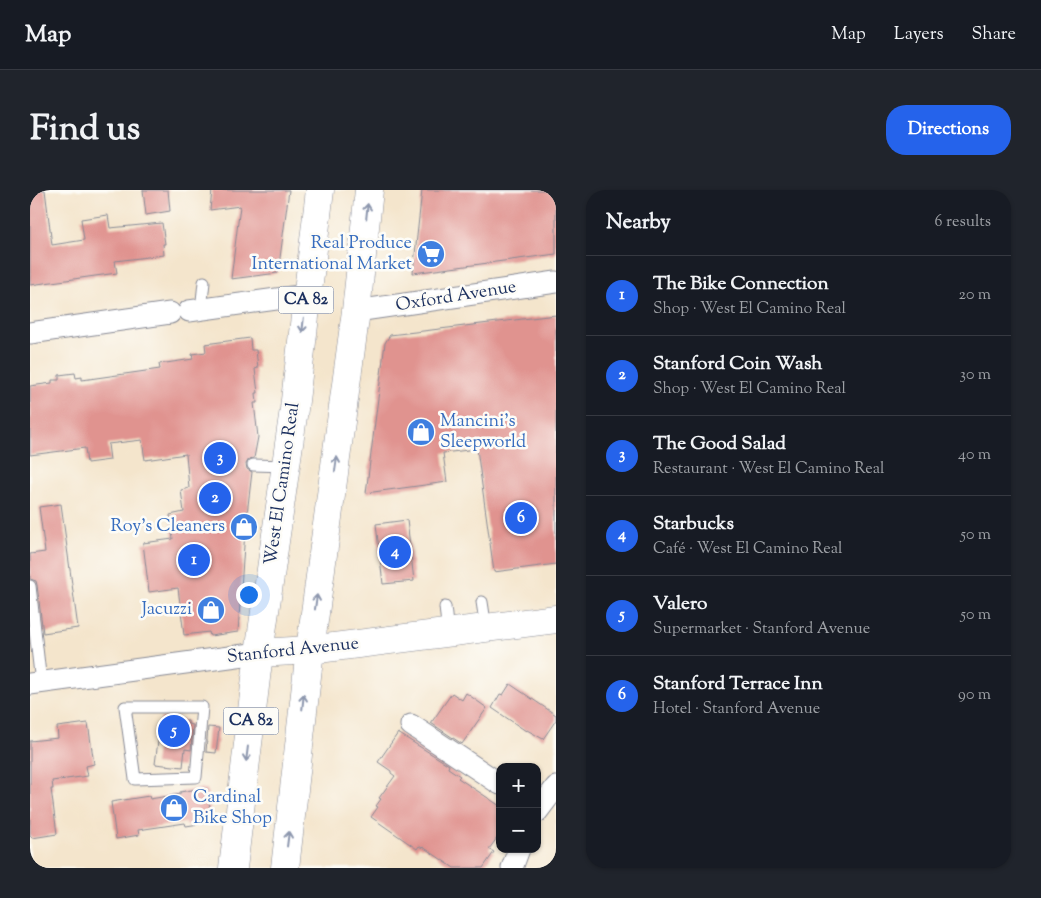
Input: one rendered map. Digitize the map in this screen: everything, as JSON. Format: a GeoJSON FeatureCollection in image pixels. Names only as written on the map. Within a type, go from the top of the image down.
{"type":"FeatureCollection","features":[{"type":"Feature","properties":{"kind":"main road","name":"West El Camino Real"},"geometry":{"type":"LineString","coordinates":[[233,868],[259,653],[287,466],[320,190]]}},
{"type":"Feature","properties":{"kind":"main road","name":"CA 82"},"geometry":{"type":"LineString","coordinates":[[285,868],[310,650],[356,311],[369,190]]}},
{"type":"Feature","properties":{"kind":"main road","name":"Stanford Avenue"},"geometry":{"type":"LineString","coordinates":[[259,653],[310,650],[447,620],[484,615],[556,619]]}},
{"type":"Feature","properties":{"kind":"street","name":"Oxford Avenue"},"geometry":{"type":"LineString","coordinates":[[356,311],[556,282]]}},
{"type":"Feature","properties":{"kind":"street"},"geometry":{"type":"LineString","coordinates":[[30,333],[306,295]]}},
{"type":"Feature","properties":{"kind":"street","name":"Stanford Avenue"},"geometry":{"type":"LineString","coordinates":[[36,683],[259,653]]}},
{"type":"Feature","properties":{"kind":"street"},"geometry":{"type":"LineString","coordinates":[[411,725],[496,781]]}},
{"type":"Feature","properties":{"kind":"street"},"geometry":{"type":"LineString","coordinates":[[540,808],[556,787]]}},
{"type":"Feature","properties":{"kind":"street"},"geometry":{"type":"LineString","coordinates":[[512,868],[518,853]]}},
{"type":"Feature","properties":{"kind":"lane"},"geometry":{"type":"LineString","coordinates":[[187,311],[204,282]]}},
{"type":"Feature","properties":{"kind":"lane"},"geometry":{"type":"LineString","coordinates":[[253,465],[287,466]]}},
{"type":"Feature","properties":{"kind":"lane"},"geometry":{"type":"LineString","coordinates":[[30,586],[36,683]]}},
{"type":"Feature","properties":{"kind":"lane"},"geometry":{"type":"LineString","coordinates":[[125,707],[202,707],[196,777],[135,779],[125,707]]}},
{"type":"Feature","properties":{"kind":"building"},"geometry":{"type":"Polygon","coordinates":[[[30,190],[45,190],[52,245],[84,240],[81,219],[108,215],[110,228],[162,223],[165,244],[163,244],[164,255],[115,261],[117,273],[30,285],[30,190]]]}},
{"type":"Feature","properties":{"kind":"building"},"geometry":{"type":"Polygon","coordinates":[[[143,190],[168,190],[170,211],[146,215],[143,190]]]}},
{"type":"Feature","properties":{"kind":"building"},"geometry":{"type":"Polygon","coordinates":[[[212,190],[289,190],[278,273],[231,279],[240,206],[210,210],[212,190]]]}},
{"type":"Feature","properties":{"kind":"building"},"geometry":{"type":"Polygon","coordinates":[[[422,190],[556,190],[556,254],[413,273],[422,190]]]}},
{"type":"Feature","properties":{"kind":"building"},"geometry":{"type":"Polygon","coordinates":[[[556,315],[556,564],[494,572],[477,449],[443,453],[447,482],[366,493],[385,343],[390,335],[556,315]]]}},
{"type":"Feature","properties":{"kind":"building"},"geometry":{"type":"Polygon","coordinates":[[[250,338],[251,350],[256,350],[258,368],[255,369],[258,393],[256,393],[257,403],[254,403],[258,437],[254,458],[249,459],[246,464],[247,469],[252,472],[245,531],[238,632],[210,636],[209,632],[184,635],[178,588],[149,592],[143,543],[173,539],[170,515],[184,512],[181,490],[189,488],[186,454],[145,460],[142,440],[108,444],[110,460],[87,463],[85,448],[30,455],[30,386],[52,383],[52,380],[59,380],[59,375],[75,373],[76,378],[82,377],[82,380],[160,369],[159,364],[193,359],[192,354],[206,352],[205,344],[250,338]]]}},
{"type":"Feature","properties":{"kind":"building"},"geometry":{"type":"Polygon","coordinates":[[[61,504],[78,628],[43,633],[37,585],[36,581],[30,579],[30,554],[45,552],[39,507],[61,504]]]}},
{"type":"Feature","properties":{"kind":"building"},"geometry":{"type":"Polygon","coordinates":[[[407,520],[414,581],[383,584],[376,524],[407,520]]]}},
{"type":"Feature","properties":{"kind":"building"},"geometry":{"type":"Polygon","coordinates":[[[510,684],[556,715],[556,720],[543,739],[526,731],[492,708],[500,694],[503,695],[510,684]]]}},
{"type":"Feature","properties":{"kind":"building"},"geometry":{"type":"Polygon","coordinates":[[[452,693],[462,700],[466,693],[487,708],[462,744],[431,723],[452,693]]]}},
{"type":"Feature","properties":{"kind":"building"},"geometry":{"type":"Polygon","coordinates":[[[161,718],[188,721],[188,724],[193,725],[191,750],[185,749],[183,767],[155,764],[161,718]]]}},
{"type":"Feature","properties":{"kind":"building"},"geometry":{"type":"Polygon","coordinates":[[[88,723],[94,764],[86,766],[88,776],[52,781],[53,789],[51,789],[57,834],[32,838],[30,836],[30,741],[58,738],[57,727],[88,723]]]}},
{"type":"Feature","properties":{"kind":"building"},"geometry":{"type":"Polygon","coordinates":[[[208,727],[219,728],[216,753],[206,752],[208,727]]]}},
{"type":"Feature","properties":{"kind":"building"},"geometry":{"type":"Polygon","coordinates":[[[398,733],[449,765],[448,768],[460,776],[458,778],[496,803],[496,839],[489,849],[494,852],[483,868],[454,868],[423,847],[419,846],[417,849],[371,817],[378,807],[376,806],[381,799],[379,798],[395,776],[378,762],[398,733]]]}},
{"type":"Feature","properties":{"kind":"building","name":"Cardinal Bike Shop"},"geometry":{"type":"Polygon","coordinates":[[[203,788],[207,789],[212,822],[186,826],[185,823],[138,830],[139,835],[116,839],[111,802],[149,796],[150,799],[203,788]]]}},
{"type":"Feature","properties":{"kind":"place","name":"Real Produce International Market"},"geometry":{"type":"Point","coordinates":[431,254]}},
{"type":"Feature","properties":{"kind":"place","name":"Mancini’s Sleepworld"},"geometry":{"type":"Point","coordinates":[421,432]}},
{"type":"Feature","properties":{"kind":"place","name":"The Good Salad"},"geometry":{"type":"Point","coordinates":[220,458]}},
{"type":"Feature","properties":{"kind":"place","name":"Stanford Coin Wash"},"geometry":{"type":"Point","coordinates":[215,498]}},
{"type":"Feature","properties":{"kind":"place","name":"Stanford Terrace Inn"},"geometry":{"type":"Point","coordinates":[521,518]}},
{"type":"Feature","properties":{"kind":"place","name":"Roy's Cleaners"},"geometry":{"type":"Point","coordinates":[244,527]}},
{"type":"Feature","properties":{"kind":"place","name":"Starbucks"},"geometry":{"type":"Point","coordinates":[395,552]}},
{"type":"Feature","properties":{"kind":"place","name":"The Bike Connection"},"geometry":{"type":"Point","coordinates":[194,560]}},
{"type":"Feature","properties":{"kind":"place","name":"Jacuzzi"},"geometry":{"type":"Point","coordinates":[211,610]}},
{"type":"Feature","properties":{"kind":"place","name":"Valero"},"geometry":{"type":"Point","coordinates":[174,731]}},
{"type":"Feature","properties":{"kind":"place","name":"Cardinal Bike Shop"},"geometry":{"type":"Point","coordinates":[174,808]}}]}
